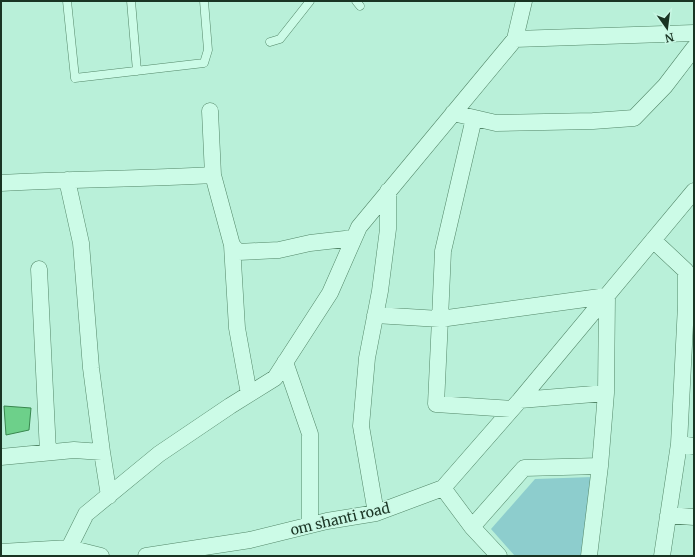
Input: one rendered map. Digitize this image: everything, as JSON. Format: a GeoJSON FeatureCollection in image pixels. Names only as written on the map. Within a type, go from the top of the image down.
{"type":"FeatureCollection","features":[{"type":"Feature","properties":{"kind":"street"},"geometry":{"type":"LineString","coordinates":[[69,548],[86,514],[159,454],[275,378],[330,293],[359,227],[515,39],[524,1]]}},
{"type":"Feature","properties":{"kind":"street"},"geometry":{"type":"LineString","coordinates":[[515,39],[694,33]]}},
{"type":"Feature","properties":{"kind":"street"},"geometry":{"type":"LineString","coordinates":[[453,113],[496,123],[593,121],[634,118],[665,86],[694,48]]}},
{"type":"Feature","properties":{"kind":"street"},"geometry":{"type":"LineString","coordinates":[[210,111],[212,175],[232,246],[237,328],[249,394]]}},
{"type":"Feature","properties":{"kind":"street"},"geometry":{"type":"LineString","coordinates":[[474,118],[443,251],[436,404],[516,404],[606,393]]}},
{"type":"Feature","properties":{"kind":"street"},"geometry":{"type":"LineString","coordinates":[[1,183],[212,175]]}},
{"type":"Feature","properties":{"kind":"street"},"geometry":{"type":"LineString","coordinates":[[67,180],[81,243],[91,368],[109,496]]}},
{"type":"Feature","properties":{"kind":"street"},"geometry":{"type":"LineString","coordinates":[[376,513],[361,426],[367,358],[380,291],[388,229],[388,191]]}},
{"type":"Feature","properties":{"kind":"street"},"geometry":{"type":"LineString","coordinates":[[499,556],[472,527],[443,488],[516,404],[694,191]]}},
{"type":"Feature","properties":{"kind":"street"},"geometry":{"type":"LineString","coordinates":[[232,246],[238,252],[278,250],[310,243],[354,238]]}},
{"type":"Feature","properties":{"kind":"street"},"geometry":{"type":"LineString","coordinates":[[653,240],[686,271],[690,306],[686,445],[668,516],[662,556]]}},
{"type":"Feature","properties":{"kind":"street"},"geometry":{"type":"LineString","coordinates":[[39,269],[48,452]]}},
{"type":"Feature","properties":{"kind":"street"},"geometry":{"type":"LineString","coordinates":[[375,315],[440,319],[607,296]]}},
{"type":"Feature","properties":{"kind":"street"},"geometry":{"type":"LineString","coordinates":[[589,556],[600,466],[606,393],[607,296]]}},
{"type":"Feature","properties":{"kind":"street"},"geometry":{"type":"LineString","coordinates":[[286,362],[310,434],[310,525]]}},
{"type":"Feature","properties":{"kind":"street"},"geometry":{"type":"LineString","coordinates":[[1,456],[74,450],[102,452]]}},
{"type":"Feature","properties":{"kind":"street"},"geometry":{"type":"LineString","coordinates":[[472,527],[524,468],[600,466]]}},
{"type":"Feature","properties":{"kind":"street","name":"om shanti road"},"geometry":{"type":"LineString","coordinates":[[146,556],[250,540],[328,521],[376,513],[443,488]]}},
{"type":"Feature","properties":{"kind":"street"},"geometry":{"type":"LineString","coordinates":[[668,516],[694,517]]}},
{"type":"Feature","properties":{"kind":"street"},"geometry":{"type":"LineString","coordinates":[[1,552],[69,548],[101,556]]}},
{"type":"Feature","properties":{"kind":"lane"},"geometry":{"type":"LineString","coordinates":[[67,1],[75,78],[204,63],[208,50],[204,1]]}},
{"type":"Feature","properties":{"kind":"lane"},"geometry":{"type":"LineString","coordinates":[[132,1],[137,71]]}},
{"type":"Feature","properties":{"kind":"lane"},"geometry":{"type":"LineString","coordinates":[[270,42],[280,39],[310,1]]}},
{"type":"Feature","properties":{"kind":"shaded area"},"geometry":{"type":"Polygon","coordinates":[[[592,477],[583,556],[515,556],[491,529],[535,479],[592,477]]]}},
{"type":"Feature","properties":{"kind":"building"},"geometry":{"type":"Polygon","coordinates":[[[4,406],[31,408],[29,430],[6,435],[4,406]]]}}]}
